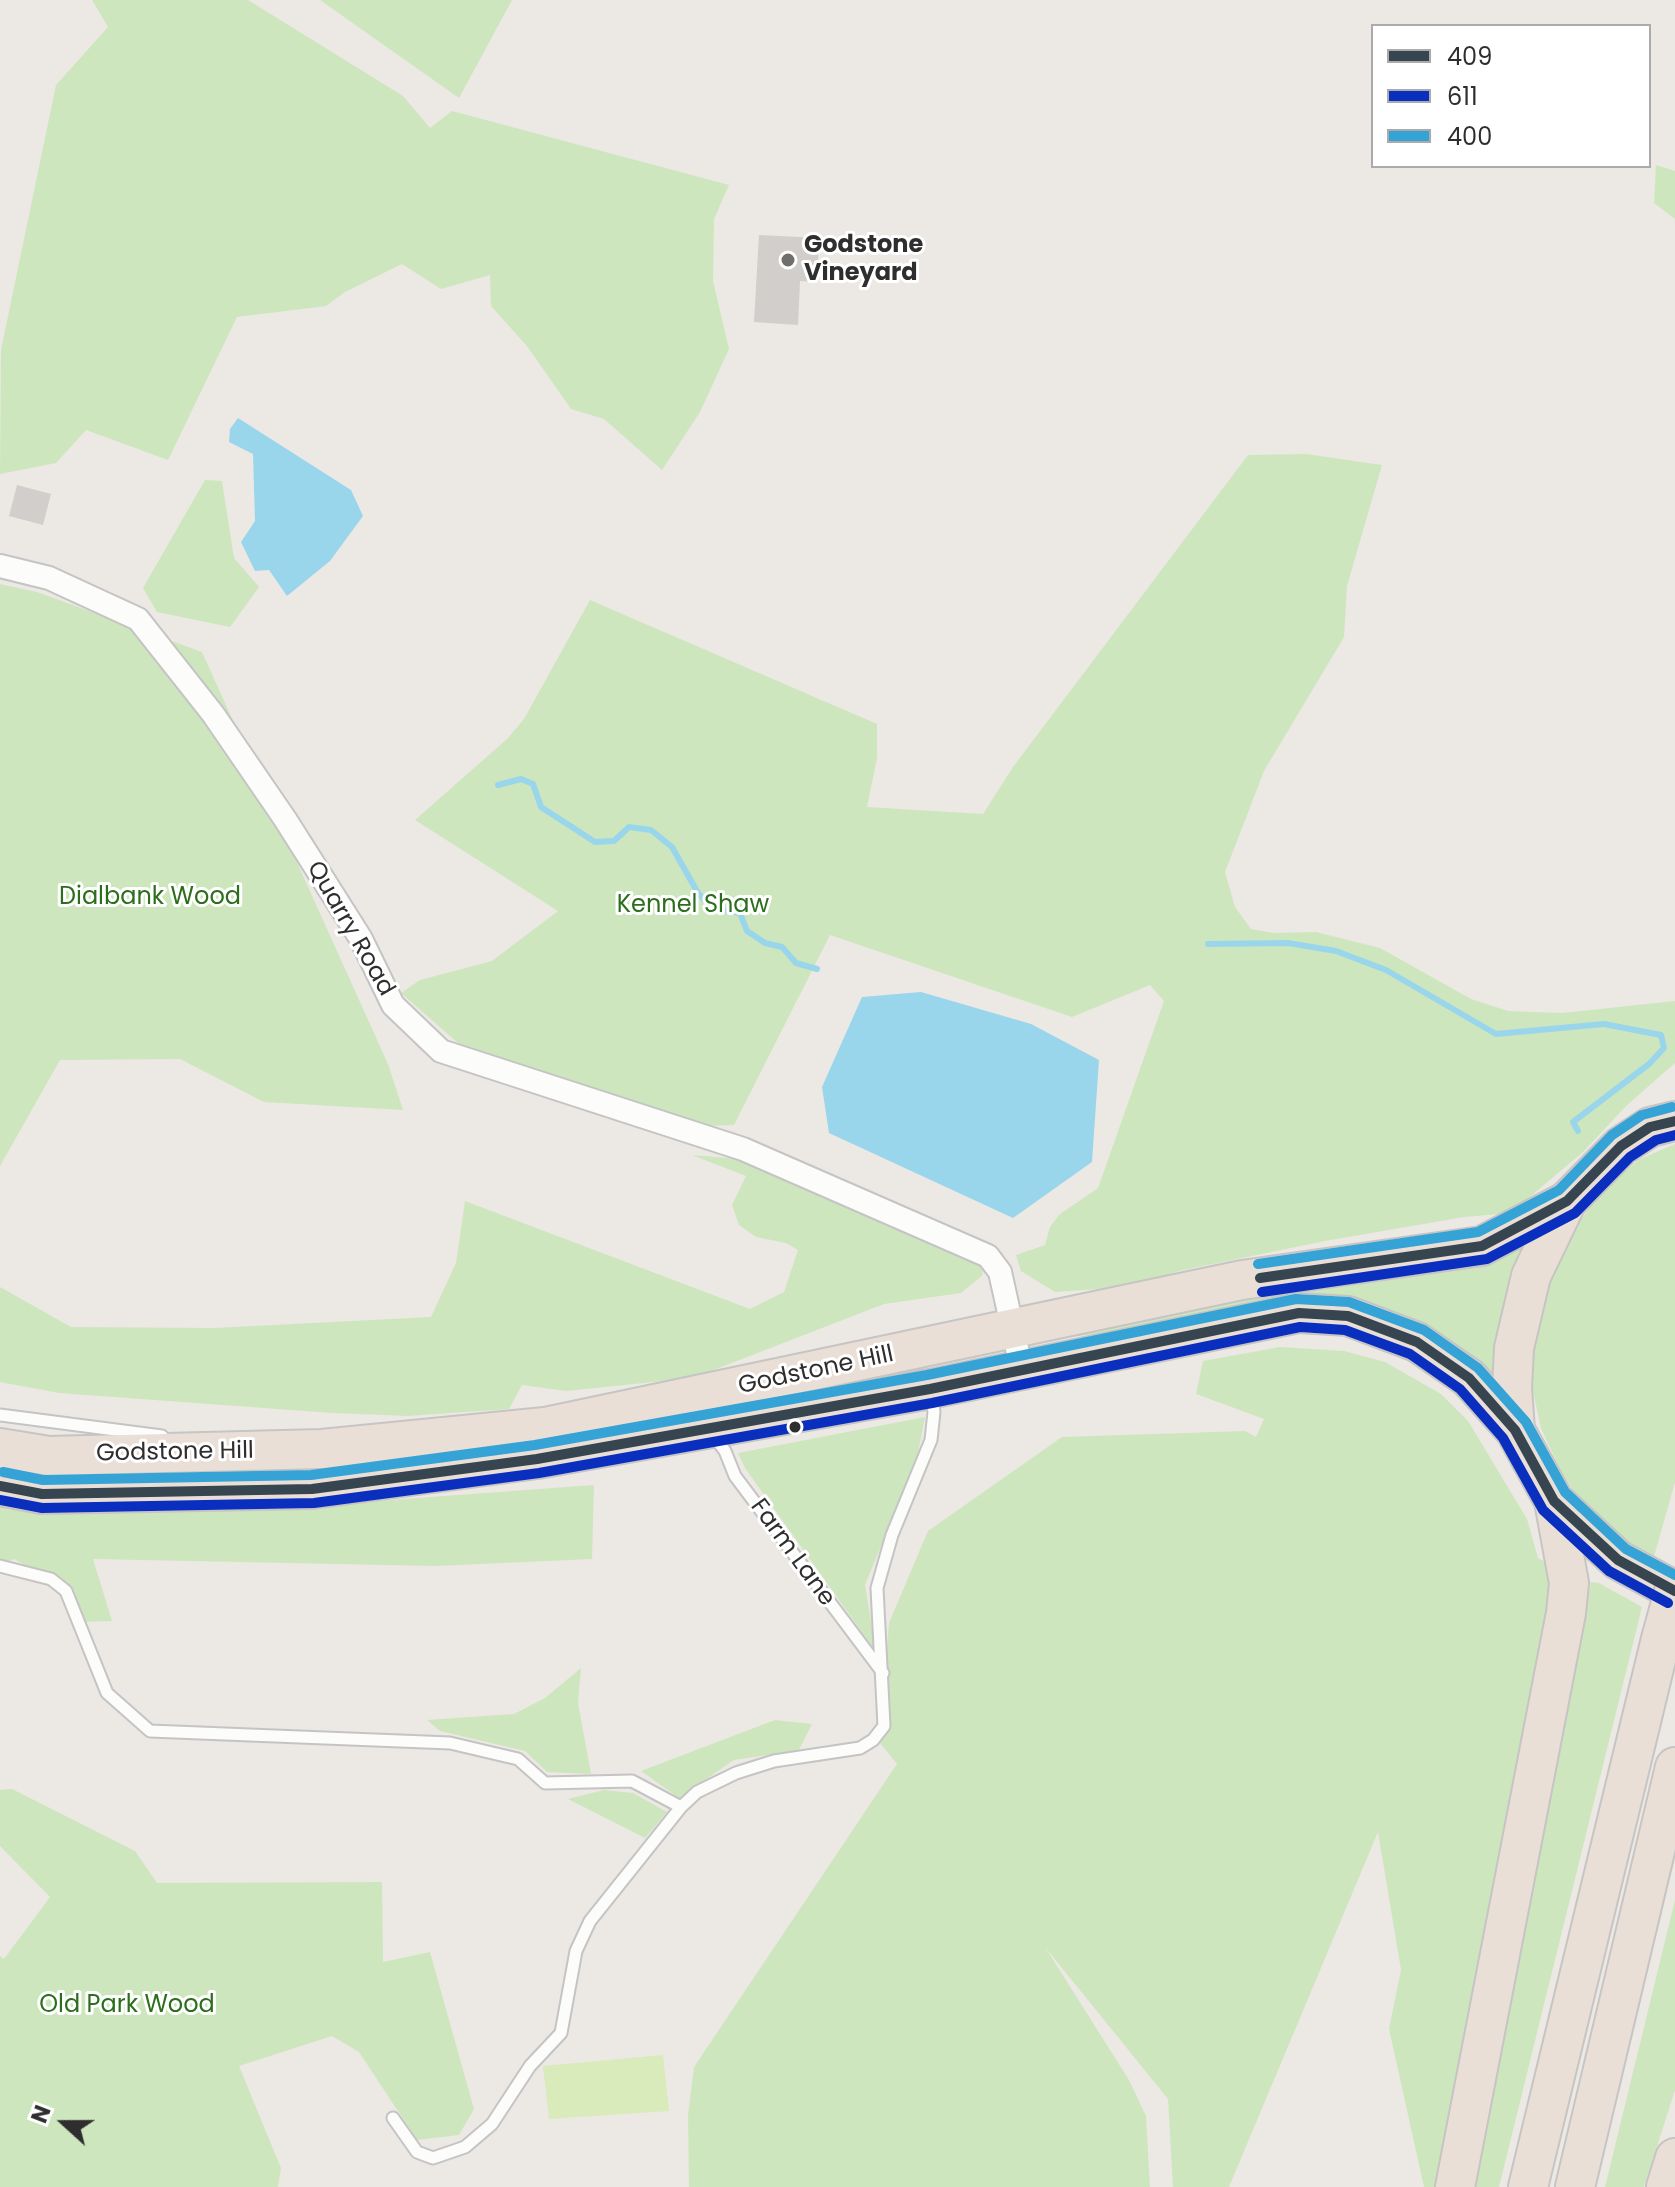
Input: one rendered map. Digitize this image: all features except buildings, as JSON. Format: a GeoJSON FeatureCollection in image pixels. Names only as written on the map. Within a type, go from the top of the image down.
{"type":"FeatureCollection","features":[{"type":"Feature","properties":{"kind":"highway"},"geometry":{"type":"LineString","coordinates":[[1515,1430],[1514,1348],[1538,1254],[1567,1201],[1621,1146],[1662,1124],[1675,1098]]}},
{"type":"Feature","properties":{"kind":"highway","name":"Godstone Hill"},"geometry":{"type":"LineString","coordinates":[[0,1448],[49,1456],[322,1449],[545,1427],[1012,1331],[1242,1280],[1482,1246],[1567,1201]]}},
{"type":"Feature","properties":{"kind":"highway","name":"Godstone Hill"},"geometry":{"type":"LineString","coordinates":[[0,1486],[42,1494],[312,1489],[537,1459],[707,1429],[930,1389],[1299,1313],[1348,1316],[1417,1342],[1469,1378],[1515,1430],[1554,1501]]}},
{"type":"Feature","properties":{"kind":"highway"},"geometry":{"type":"LineString","coordinates":[[1528,2187],[1675,1590],[1609,1554],[1554,1501]]}},
{"type":"Feature","properties":{"kind":"highway"},"geometry":{"type":"LineString","coordinates":[[1455,2187],[1566,1613],[1569,1583],[1554,1501]]}},
{"type":"Feature","properties":{"kind":"highway"},"geometry":{"type":"LineString","coordinates":[[1575,2187],[1675,1767]]}},
{"type":"Feature","properties":{"kind":"highway"},"geometry":{"type":"LineString","coordinates":[[1666,2187],[1675,2158]]}},
{"type":"Feature","properties":{"kind":"street","name":"Quarry Road"},"geometry":{"type":"LineString","coordinates":[[0,566],[49,578],[138,619],[213,714],[285,819],[361,939],[393,1005],[441,1051],[743,1149],[988,1256],[1000,1272],[1018,1353],[1029,1368]]}},
{"type":"Feature","properties":{"kind":"lane"},"geometry":{"type":"LineString","coordinates":[[393,2118],[417,2152],[433,2158],[465,2147],[492,2124],[530,2066],[561,2033],[576,1951],[590,1921],[681,1807],[697,1792],[736,1773],[774,1761],[860,1748],[873,1740],[884,1726],[884,1673],[877,1588],[892,1535],[931,1440],[934,1412],[930,1389]]}},
{"type":"Feature","properties":{"kind":"lane"},"geometry":{"type":"LineString","coordinates":[[0,1415],[172,1438]]}},
{"type":"Feature","properties":{"kind":"lane","name":"Farm Lane"},"geometry":{"type":"LineString","coordinates":[[707,1429],[725,1451],[735,1476],[884,1673]]}},
{"type":"Feature","properties":{"kind":"lane"},"geometry":{"type":"LineString","coordinates":[[186,1440],[227,1452]]}},
{"type":"Feature","properties":{"kind":"lane"},"geometry":{"type":"LineString","coordinates":[[0,1566],[51,1579],[66,1591],[107,1693],[131,1719],[150,1731],[450,1743],[518,1759],[545,1783],[632,1781],[681,1807]]}},
{"type":"Feature","properties":{"kind":"green space"},"geometry":{"type":"Polygon","coordinates":[[[92,0],[248,0],[403,96],[430,128],[452,111],[729,185],[714,219],[713,281],[729,349],[700,412],[662,470],[604,419],[571,409],[527,346],[491,306],[490,275],[441,289],[402,264],[345,292],[326,306],[237,317],[168,460],[86,430],[56,463],[0,474],[1,350],[56,85],[108,27],[92,0]]]}},
{"type":"Feature","properties":{"kind":"green space"},"geometry":{"type":"Polygon","coordinates":[[[320,0],[512,0],[459,98],[320,0]]]}},
{"type":"Feature","properties":{"kind":"green space"},"geometry":{"type":"Polygon","coordinates":[[[1656,165],[1675,171],[1675,219],[1654,203],[1656,165]]]}},
{"type":"Feature","properties":{"kind":"green space","name":"Kennel Shaw"},"geometry":{"type":"Polygon","coordinates":[[[1306,454],[1382,465],[1347,586],[1344,637],[1264,771],[1225,872],[1235,907],[1251,929],[1274,933],[1316,932],[1380,948],[1471,999],[1508,1011],[1562,1013],[1675,1001],[1675,1063],[1626,1106],[1584,1151],[1511,1213],[1464,1217],[1325,1241],[1179,1271],[1129,1287],[1055,1292],[1021,1271],[1016,1255],[1045,1245],[1050,1227],[1060,1214],[1098,1188],[1164,1001],[1150,985],[1072,1017],[830,935],[734,1125],[697,1126],[458,1043],[401,993],[420,980],[492,961],[558,911],[415,820],[507,739],[524,719],[590,600],[877,724],[877,758],[867,807],[983,814],[1013,767],[1248,455],[1306,454]]]}},
{"type":"Feature","properties":{"kind":"green space"},"geometry":{"type":"Polygon","coordinates":[[[205,480],[222,481],[234,558],[259,587],[230,627],[157,612],[143,588],[205,480]]]}},
{"type":"Feature","properties":{"kind":"green space","name":"Dialbank Wood"},"geometry":{"type":"Polygon","coordinates":[[[0,584],[37,592],[202,652],[388,1064],[403,1110],[264,1102],[180,1059],[60,1060],[0,1166],[0,584]]]}},
{"type":"Feature","properties":{"kind":"green space"},"geometry":{"type":"Polygon","coordinates":[[[1675,1144],[1675,1482],[1653,1560],[1604,1526],[1579,1500],[1561,1471],[1541,1428],[1530,1378],[1529,1338],[1562,1244],[1603,1190],[1640,1159],[1675,1144]]]}},
{"type":"Feature","properties":{"kind":"green space"},"geometry":{"type":"Polygon","coordinates":[[[692,1155],[741,1159],[985,1261],[982,1276],[961,1293],[884,1304],[693,1378],[566,1391],[522,1385],[509,1409],[408,1416],[332,1413],[59,1393],[0,1382],[0,1287],[71,1327],[214,1328],[431,1317],[456,1263],[465,1201],[750,1309],[784,1292],[798,1250],[786,1243],[756,1237],[739,1225],[732,1205],[746,1176],[692,1155]]]}},
{"type":"Feature","properties":{"kind":"green space"},"geometry":{"type":"Polygon","coordinates":[[[1543,1229],[1502,1392],[1395,1318],[1150,1328],[1051,1339],[1543,1229]]]}},
{"type":"Feature","properties":{"kind":"green space"},"geometry":{"type":"Polygon","coordinates":[[[1280,1347],[1344,1351],[1385,1362],[1441,1394],[1468,1421],[1527,1519],[1538,1558],[1553,1567],[1555,1575],[1435,2187],[1424,2187],[1389,2029],[1401,1970],[1378,1832],[1229,2187],[1173,2187],[1168,2099],[1045,1947],[1129,2080],[1146,2116],[1150,2187],[689,2187],[688,2115],[694,2067],[897,1764],[880,1743],[889,1623],[928,1531],[1062,1437],[1245,1431],[1256,1437],[1264,1419],[1196,1394],[1203,1361],[1280,1347]]]}},
{"type":"Feature","properties":{"kind":"green space"},"geometry":{"type":"Polygon","coordinates":[[[925,1417],[917,1458],[865,1585],[876,1652],[745,1468],[738,1453],[925,1417]]]}},
{"type":"Feature","properties":{"kind":"green space"},"geometry":{"type":"Polygon","coordinates":[[[594,1485],[592,1559],[435,1566],[93,1559],[112,1621],[80,1622],[51,1579],[14,1559],[0,1565],[0,1497],[335,1504],[594,1485]]]}},
{"type":"Feature","properties":{"kind":"green space"},"geometry":{"type":"Polygon","coordinates":[[[1591,1582],[1599,1583],[1642,1607],[1499,2187],[1471,2187],[1591,1582]]]}},
{"type":"Feature","properties":{"kind":"green space"},"geometry":{"type":"Polygon","coordinates":[[[581,1668],[578,1703],[591,1774],[547,1772],[525,1751],[440,1731],[427,1720],[514,1714],[545,1698],[581,1668]]]}},
{"type":"Feature","properties":{"kind":"green space"},"geometry":{"type":"Polygon","coordinates":[[[775,1720],[812,1724],[799,1750],[734,1760],[679,1798],[641,1771],[775,1720]]]}},
{"type":"Feature","properties":{"kind":"green space","name":"Old Park Wood"},"geometry":{"type":"Polygon","coordinates":[[[12,1789],[135,1851],[157,1883],[382,1882],[383,1962],[430,1952],[474,2109],[459,2135],[417,2140],[359,2052],[332,2036],[239,2066],[281,2168],[278,2187],[0,2187],[0,1956],[4,1959],[50,1897],[0,1846],[0,1790],[12,1789]]]}},
{"type":"Feature","properties":{"kind":"green space"},"geometry":{"type":"Polygon","coordinates":[[[604,1790],[633,1793],[667,1812],[645,1838],[568,1799],[604,1790]]]}},
{"type":"Feature","properties":{"kind":"green space"},"geometry":{"type":"Polygon","coordinates":[[[1675,1900],[1675,2090],[1644,2187],[1605,2187],[1675,1900]]]}},
{"type":"Feature","properties":{"kind":"green space"},"geometry":{"type":"Polygon","coordinates":[[[663,2055],[669,2111],[549,2119],[543,2066],[663,2055]]]}},
{"type":"Feature","properties":{"kind":"water"},"geometry":{"type":"Polygon","coordinates":[[[238,418],[351,490],[363,516],[330,561],[287,596],[269,570],[255,571],[241,542],[255,521],[253,454],[229,442],[230,429],[238,418]]]}},
{"type":"Feature","properties":{"kind":"water"},"geometry":{"type":"Polygon","coordinates":[[[921,992],[1031,1024],[1099,1060],[1092,1162],[1013,1218],[829,1133],[822,1087],[862,997],[921,992]]]}},
{"type":"Feature","properties":{"kind":"waterway"},"geometry":{"type":"LineString","coordinates":[[498,785],[521,779],[533,784],[541,807],[595,842],[614,841],[629,827],[651,830],[672,847],[698,893],[713,909],[740,913],[747,931],[765,943],[782,947],[796,963],[817,969]]}},
{"type":"Feature","properties":{"kind":"waterway"},"geometry":{"type":"LineString","coordinates":[[1208,944],[1288,943],[1336,951],[1386,970],[1496,1034],[1604,1024],[1661,1035],[1664,1048],[1649,1064],[1573,1122],[1578,1131]]}},
{"type":"Feature","properties":{"kind":"transit line","name":"400"},"geometry":{"type":"LineString","coordinates":[[1258,1264],[1478,1232],[1559,1190],[1612,1135],[1642,1115],[1672,1107]]}},
{"type":"Feature","properties":{"kind":"transit line","name":"409"},"geometry":{"type":"LineString","coordinates":[[1260,1278],[1482,1246],[1567,1201],[1621,1146],[1650,1127],[1675,1121]]}},
{"type":"Feature","properties":{"kind":"transit line","name":"611"},"geometry":{"type":"LineString","coordinates":[[1262,1292],[1487,1259],[1575,1213],[1630,1157],[1656,1140],[1675,1135]]}},
{"type":"Feature","properties":{"kind":"transit line","name":"400"},"geometry":{"type":"LineString","coordinates":[[3,1472],[43,1480],[311,1475],[535,1445],[927,1375],[1296,1299],[1349,1302],[1424,1330],[1478,1368],[1526,1422],[1565,1492],[1626,1549],[1675,1575]]}},
{"type":"Feature","properties":{"kind":"transit line","name":"409"},"geometry":{"type":"LineString","coordinates":[[0,1486],[42,1494],[312,1489],[537,1459],[930,1389],[1299,1313],[1348,1316],[1417,1342],[1469,1378],[1515,1430],[1554,1501],[1618,1560],[1675,1591]]}},
{"type":"Feature","properties":{"kind":"transit line","name":"611"},"geometry":{"type":"LineString","coordinates":[[0,1500],[42,1508],[314,1503],[539,1473],[932,1403],[1300,1327],[1345,1330],[1410,1354],[1460,1389],[1503,1438],[1543,1510],[1609,1571],[1668,1603]]}},
{"type":"Feature","properties":{"kind":"place","name":"Godstone Vineyard"},"geometry":{"type":"Point","coordinates":[788,260]}}]}
